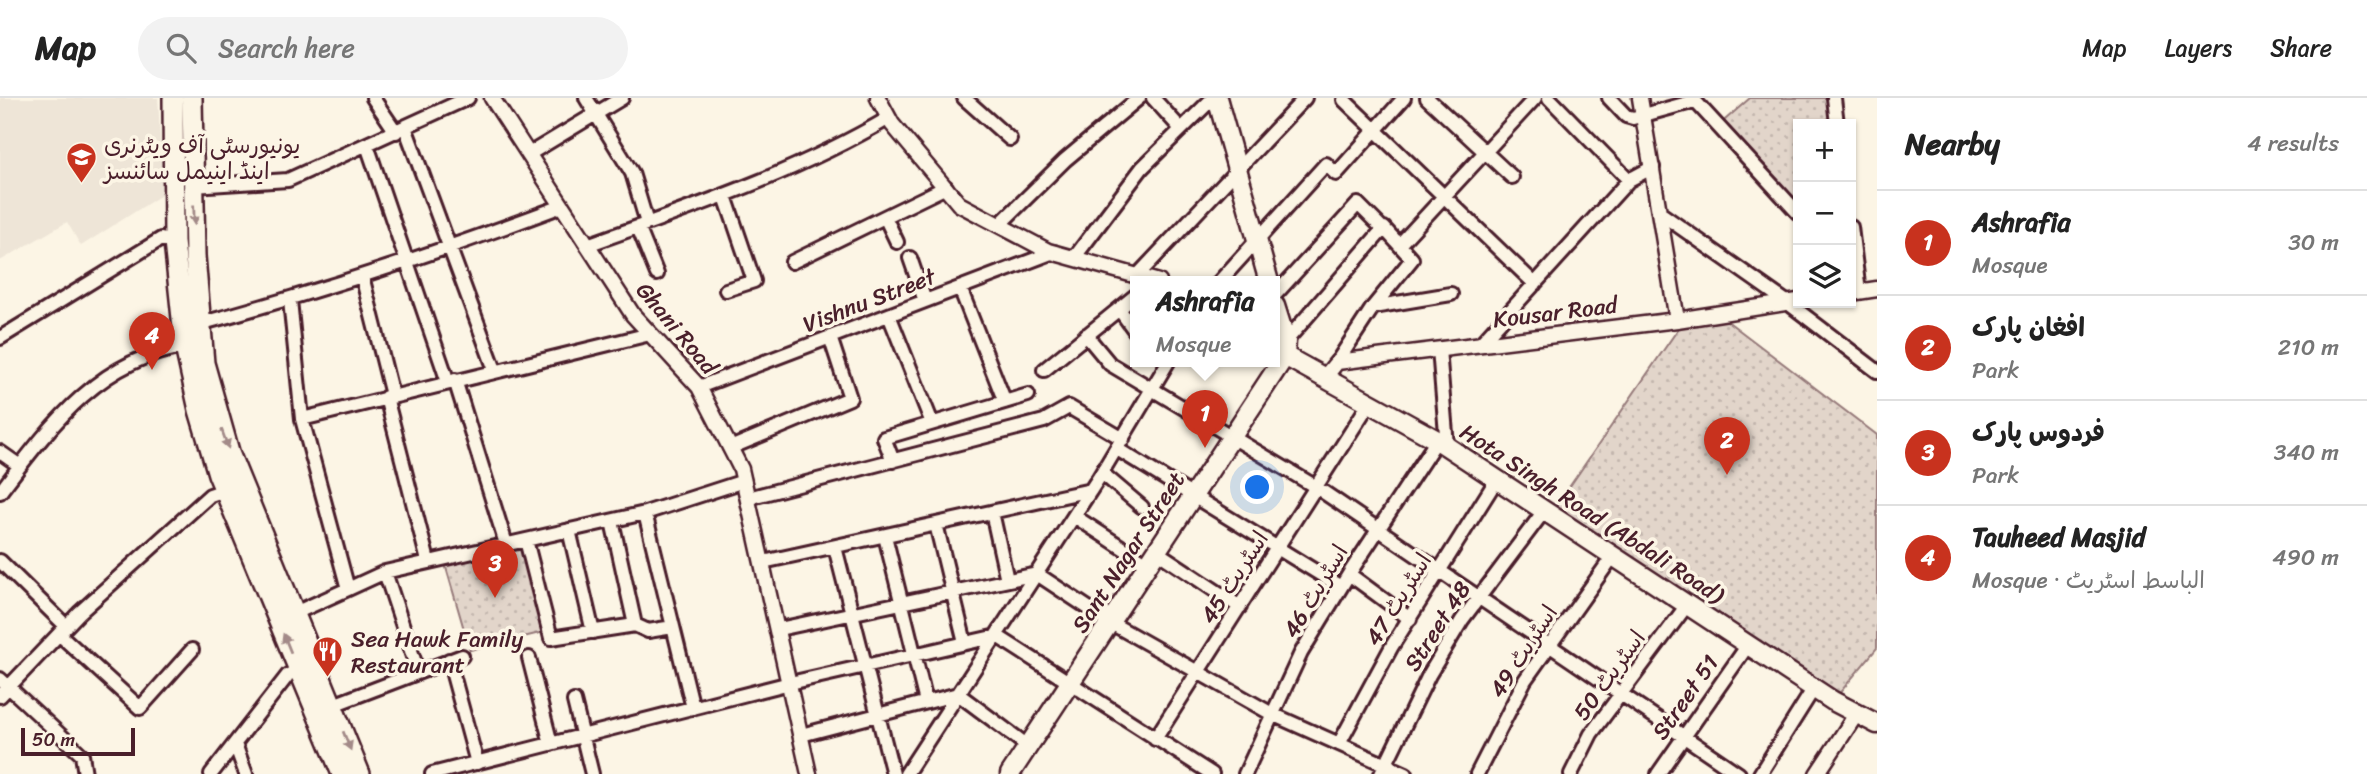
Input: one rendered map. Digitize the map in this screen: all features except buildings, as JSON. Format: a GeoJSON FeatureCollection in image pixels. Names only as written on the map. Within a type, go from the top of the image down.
{"type":"FeatureCollection","features":[{"type":"Feature","properties":{"kind":"main road"},"geometry":{"type":"LineString","coordinates":[[173,98],[174,242],[185,347],[199,410],[225,490],[342,774]]}},
{"type":"Feature","properties":{"kind":"main road"},"geometry":{"type":"LineString","coordinates":[[192,98],[199,324],[204,363],[223,434],[360,774]]}},
{"type":"Feature","properties":{"kind":"main road"},"geometry":{"type":"LineString","coordinates":[[1215,98],[1259,237],[1268,276]]}},
{"type":"Feature","properties":{"kind":"main road","name":"Hota Singh Road (Abdali Road)"},"geometry":{"type":"LineString","coordinates":[[1282,349],[1324,378],[1442,443],[1814,688],[1877,724]]}},
{"type":"Feature","properties":{"kind":"main road","name":"Sant Nagar Street"},"geometry":{"type":"LineString","coordinates":[[1010,774],[1233,436],[1272,367]]}},
{"type":"Feature","properties":{"kind":"street"},"geometry":{"type":"LineString","coordinates":[[373,98],[400,129],[451,247],[495,370]]}},
{"type":"Feature","properties":{"kind":"street"},"geometry":{"type":"LineString","coordinates":[[193,186],[288,180],[468,98]]}},
{"type":"Feature","properties":{"kind":"street","name":"Ghani Road"},"geometry":{"type":"LineString","coordinates":[[492,98],[633,315],[699,387],[730,448],[744,481],[779,629],[809,774]]}},
{"type":"Feature","properties":{"kind":"street"},"geometry":{"type":"LineString","coordinates":[[586,98],[632,173],[642,225],[657,274]]}},
{"type":"Feature","properties":{"kind":"street"},"geometry":{"type":"LineString","coordinates":[[529,155],[622,98]]}},
{"type":"Feature","properties":{"kind":"street"},"geometry":{"type":"LineString","coordinates":[[878,98],[889,118],[959,204],[1054,252],[1137,276],[1305,98]]}},
{"type":"Feature","properties":{"kind":"street"},"geometry":{"type":"LineString","coordinates":[[964,98],[1010,139]]}},
{"type":"Feature","properties":{"kind":"street"},"geometry":{"type":"LineString","coordinates":[[999,225],[1066,160],[1139,98]]}},
{"type":"Feature","properties":{"kind":"street"},"geometry":{"type":"LineString","coordinates":[[1153,98],[1181,129]]}},
{"type":"Feature","properties":{"kind":"street"},"geometry":{"type":"LineString","coordinates":[[1074,258],[1142,168],[1215,98]]}},
{"type":"Feature","properties":{"kind":"street"},"geometry":{"type":"LineString","coordinates":[[1224,276],[1326,164],[1336,174],[1404,98]]}},
{"type":"Feature","properties":{"kind":"street"},"geometry":{"type":"LineString","coordinates":[[1427,98],[1512,177]]}},
{"type":"Feature","properties":{"kind":"street"},"geometry":{"type":"LineString","coordinates":[[1400,244],[1535,98]]}},
{"type":"Feature","properties":{"kind":"street"},"geometry":{"type":"LineString","coordinates":[[1549,98],[1629,180]]}},
{"type":"Feature","properties":{"kind":"street"},"geometry":{"type":"LineString","coordinates":[[1609,98],[1626,116],[1695,101],[1793,208]]}},
{"type":"Feature","properties":{"kind":"street"},"geometry":{"type":"LineString","coordinates":[[1640,98],[1677,320]]}},
{"type":"Feature","properties":{"kind":"street"},"geometry":{"type":"LineString","coordinates":[[1834,98],[1837,119]]}},
{"type":"Feature","properties":{"kind":"street"},"geometry":{"type":"LineString","coordinates":[[1344,100],[1535,284]]}},
{"type":"Feature","properties":{"kind":"street"},"geometry":{"type":"LineString","coordinates":[[587,245],[725,195],[854,139],[889,118]]}},
{"type":"Feature","properties":{"kind":"street"},"geometry":{"type":"LineString","coordinates":[[367,145],[405,262],[452,381],[506,544]]}},
{"type":"Feature","properties":{"kind":"street"},"geometry":{"type":"LineString","coordinates":[[1480,344],[1629,180],[1653,167]]}},
{"type":"Feature","properties":{"kind":"street"},"geometry":{"type":"LineString","coordinates":[[792,262],[946,187]]}},
{"type":"Feature","properties":{"kind":"street"},"geometry":{"type":"LineString","coordinates":[[725,195],[754,281],[726,290]]}},
{"type":"Feature","properties":{"kind":"street"},"geometry":{"type":"LineString","coordinates":[[1280,290],[1358,204],[1412,259],[1373,307],[1324,378]]}},
{"type":"Feature","properties":{"kind":"street"},"geometry":{"type":"LineString","coordinates":[[199,324],[290,300],[451,247],[562,206]]}},
{"type":"Feature","properties":{"kind":"street"},"geometry":{"type":"LineString","coordinates":[[1660,213],[1793,302]]}},
{"type":"Feature","properties":{"kind":"street"},"geometry":{"type":"LineString","coordinates":[[885,217],[897,242]]}},
{"type":"Feature","properties":{"kind":"street"},"geometry":{"type":"LineString","coordinates":[[1282,349],[1382,228]]}},
{"type":"Feature","properties":{"kind":"street"},"geometry":{"type":"LineString","coordinates":[[0,338],[160,239],[174,242]]}},
{"type":"Feature","properties":{"kind":"street","name":"Vishnu Street"},"geometry":{"type":"LineString","coordinates":[[699,387],[1054,252]]}},
{"type":"Feature","properties":{"kind":"street"},"geometry":{"type":"LineString","coordinates":[[910,258],[925,301]]}},
{"type":"Feature","properties":{"kind":"street"},"geometry":{"type":"LineString","coordinates":[[362,276],[428,561]]}},
{"type":"Feature","properties":{"kind":"street"},"geometry":{"type":"LineString","coordinates":[[960,288],[1005,402]]}},
{"type":"Feature","properties":{"kind":"street"},"geometry":{"type":"LineString","coordinates":[[1856,293],[1877,289]]}},
{"type":"Feature","properties":{"kind":"street"},"geometry":{"type":"LineString","coordinates":[[1373,307],[1451,294]]}},
{"type":"Feature","properties":{"kind":"street"},"geometry":{"type":"LineString","coordinates":[[290,300],[302,418],[348,589]]}},
{"type":"Feature","properties":{"kind":"street"},"geometry":{"type":"LineString","coordinates":[[1044,370],[1130,300]]}},
{"type":"Feature","properties":{"kind":"street","name":"Kousar Road"},"geometry":{"type":"LineString","coordinates":[[1336,362],[1677,320],[1793,302]]}},
{"type":"Feature","properties":{"kind":"street"},"geometry":{"type":"LineString","coordinates":[[1800,308],[1877,371]]}},
{"type":"Feature","properties":{"kind":"street"},"geometry":{"type":"LineString","coordinates":[[1119,309],[1130,324]]}},
{"type":"Feature","properties":{"kind":"street"},"geometry":{"type":"LineString","coordinates":[[889,315],[932,423]]}},
{"type":"Feature","properties":{"kind":"street"},"geometry":{"type":"LineString","coordinates":[[302,418],[650,334]]}},
{"type":"Feature","properties":{"kind":"street"},"geometry":{"type":"LineString","coordinates":[[1086,335],[1110,364],[1316,487],[1739,774]]}},
{"type":"Feature","properties":{"kind":"street"},"geometry":{"type":"LineString","coordinates":[[730,448],[850,398],[830,337]]}},
{"type":"Feature","properties":{"kind":"street"},"geometry":{"type":"LineString","coordinates":[[0,492],[43,435],[92,386],[139,360],[185,347]]}},
{"type":"Feature","properties":{"kind":"street"},"geometry":{"type":"LineString","coordinates":[[1438,349],[1442,443]]}},
{"type":"Feature","properties":{"kind":"street"},"geometry":{"type":"LineString","coordinates":[[910,772],[1102,473],[1166,367]]}},
{"type":"Feature","properties":{"kind":"street"},"geometry":{"type":"LineString","coordinates":[[893,461],[884,438],[1028,396]]}},
{"type":"Feature","properties":{"kind":"street","name":"اسٹریٹ 45"},"geometry":{"type":"LineString","coordinates":[[1155,739],[1370,402]]}},
{"type":"Feature","properties":{"kind":"street"},"geometry":{"type":"LineString","coordinates":[[748,498],[1044,421],[1069,407],[1193,498],[1341,587]]}},
{"type":"Feature","properties":{"kind":"street","name":"اسٹریٹ 46"},"geometry":{"type":"LineString","coordinates":[[1245,774],[1301,653],[1378,530],[1442,443]]}},
{"type":"Feature","properties":{"kind":"street"},"geometry":{"type":"LineString","coordinates":[[0,452],[20,466]]}},
{"type":"Feature","properties":{"kind":"street"},"geometry":{"type":"LineString","coordinates":[[1102,473],[1142,507]]}},
{"type":"Feature","properties":{"kind":"street","name":"اسٹریٹ 47"},"geometry":{"type":"LineString","coordinates":[[1339,744],[1410,619],[1497,480]]}},
{"type":"Feature","properties":{"kind":"street"},"geometry":{"type":"LineString","coordinates":[[295,613],[385,572],[645,513],[744,481]]}},
{"type":"Feature","properties":{"kind":"street"},"geometry":{"type":"LineString","coordinates":[[85,774],[82,755],[3,687],[210,495],[225,490]]}},
{"type":"Feature","properties":{"kind":"street"},"geometry":{"type":"LineString","coordinates":[[763,562],[1091,490]]}},
{"type":"Feature","properties":{"kind":"street","name":"Street 48"},"geometry":{"type":"LineString","coordinates":[[1384,769],[1429,675],[1480,598],[1545,511]]}},
{"type":"Feature","properties":{"kind":"street"},"geometry":{"type":"LineString","coordinates":[[992,512],[1007,580]]}},
{"type":"Feature","properties":{"kind":"street"},"geometry":{"type":"LineString","coordinates":[[645,513],[693,708]]}},
{"type":"Feature","properties":{"kind":"street"},"geometry":{"type":"LineString","coordinates":[[1074,516],[1240,607]]}},
{"type":"Feature","properties":{"kind":"street"},"geometry":{"type":"LineString","coordinates":[[612,521],[635,625]]}},
{"type":"Feature","properties":{"kind":"street"},"geometry":{"type":"LineString","coordinates":[[936,524],[965,643]]}},
{"type":"Feature","properties":{"kind":"street"},"geometry":{"type":"LineString","coordinates":[[569,530],[593,632]]}},
{"type":"Feature","properties":{"kind":"street"},"geometry":{"type":"LineString","coordinates":[[885,536],[926,702]]}},
{"type":"Feature","properties":{"kind":"street"},"geometry":{"type":"LineString","coordinates":[[526,540],[548,635],[555,639],[635,625],[648,631],[673,627]]}},
{"type":"Feature","properties":{"kind":"street"},"geometry":{"type":"LineString","coordinates":[[835,547],[893,774]]}},
{"type":"Feature","properties":{"kind":"street","name":"اسٹریٹ 49"},"geometry":{"type":"LineString","coordinates":[[1477,774],[1525,680],[1614,556]]}},
{"type":"Feature","properties":{"kind":"street"},"geometry":{"type":"LineString","coordinates":[[0,561],[62,630],[140,708],[192,650]]}},
{"type":"Feature","properties":{"kind":"street"},"geometry":{"type":"LineString","coordinates":[[385,572],[418,672]]}},
{"type":"Feature","properties":{"kind":"street"},"geometry":{"type":"LineString","coordinates":[[779,629],[1037,574],[1111,624],[1272,715],[1339,744],[1384,769],[1406,774]]}},
{"type":"Feature","properties":{"kind":"street"},"geometry":{"type":"LineString","coordinates":[[1349,574],[1410,619]]}},
{"type":"Feature","properties":{"kind":"street","name":"اسٹریٹ 50"},"geometry":{"type":"LineString","coordinates":[[1571,774],[1591,734],[1687,605]]}},
{"type":"Feature","properties":{"kind":"street"},"geometry":{"type":"LineString","coordinates":[[432,774],[790,683],[997,636],[1212,774]]}},
{"type":"Feature","properties":{"kind":"street","name":"Street 51"},"geometry":{"type":"LineString","coordinates":[[1658,774],[1748,645]]}},
{"type":"Feature","properties":{"kind":"street"},"geometry":{"type":"LineString","coordinates":[[333,705],[462,656]]}},
{"type":"Feature","properties":{"kind":"street"},"geometry":{"type":"LineString","coordinates":[[529,658],[551,744]]}},
{"type":"Feature","properties":{"kind":"street"},"geometry":{"type":"LineString","coordinates":[[449,660],[477,763]]}},
{"type":"Feature","properties":{"kind":"street"},"geometry":{"type":"LineString","coordinates":[[211,774],[288,675],[298,670]]}},
{"type":"Feature","properties":{"kind":"street"},"geometry":{"type":"LineString","coordinates":[[1759,774],[1814,688]]}},
{"type":"Feature","properties":{"kind":"street"},"geometry":{"type":"LineString","coordinates":[[801,735],[958,694]]}},
{"type":"Feature","properties":{"kind":"street"},"geometry":{"type":"LineString","coordinates":[[958,694],[1029,747]]}},
{"type":"Feature","properties":{"kind":"street"},"geometry":{"type":"LineString","coordinates":[[574,701],[592,774]]}},
{"type":"Feature","properties":{"kind":"street"},"geometry":{"type":"LineString","coordinates":[[1816,774],[1857,713]]}},
{"type":"Feature","properties":{"kind":"street"},"geometry":{"type":"LineString","coordinates":[[234,744],[246,774]]}},
{"type":"Feature","properties":{"kind":"shaded area","name":"یونیورسٹی آف ویٹرنری اینڈ اینیمل سائنسز"},"geometry":{"type":"Polygon","coordinates":[[[0,98],[158,98],[163,194],[81,246],[67,222],[0,261],[0,98]]]}},
{"type":"Feature","properties":{"kind":"shaded area"},"geometry":{"type":"Polygon","coordinates":[[[1750,98],[1834,98],[1836,119],[1793,119],[1793,208],[1718,126],[1750,98]]]}},
{"type":"Feature","properties":{"kind":"shaded area"},"geometry":{"type":"Polygon","coordinates":[[[1718,314],[1877,435],[1877,648],[1833,701],[1550,515],[1685,319],[1718,314]]]}},
{"type":"Feature","properties":{"kind":"shaded area"},"geometry":{"type":"Polygon","coordinates":[[[522,544],[544,632],[470,650],[445,564],[522,544]]]}},
{"type":"Feature","properties":{"kind":"place","name":"یونیورسٹی آف ویٹرنری اینڈ اینیمل سائنسز"},"geometry":{"type":"Point","coordinates":[81,185]}},
{"type":"Feature","properties":{"kind":"place","name":"Tauheed Masjid"},"geometry":{"type":"Point","coordinates":[152,370]}},
{"type":"Feature","properties":{"kind":"place","name":"Ashrafia"},"geometry":{"type":"Point","coordinates":[1205,448]}},
{"type":"Feature","properties":{"kind":"place","name":"افغان پارک"},"geometry":{"type":"Point","coordinates":[1727,475]}},
{"type":"Feature","properties":{"kind":"place","name":"فردوس پارک"},"geometry":{"type":"Point","coordinates":[495,598]}},
{"type":"Feature","properties":{"kind":"place","name":"Sea Hawk Family Restaurant"},"geometry":{"type":"Point","coordinates":[328,679]}}]}
